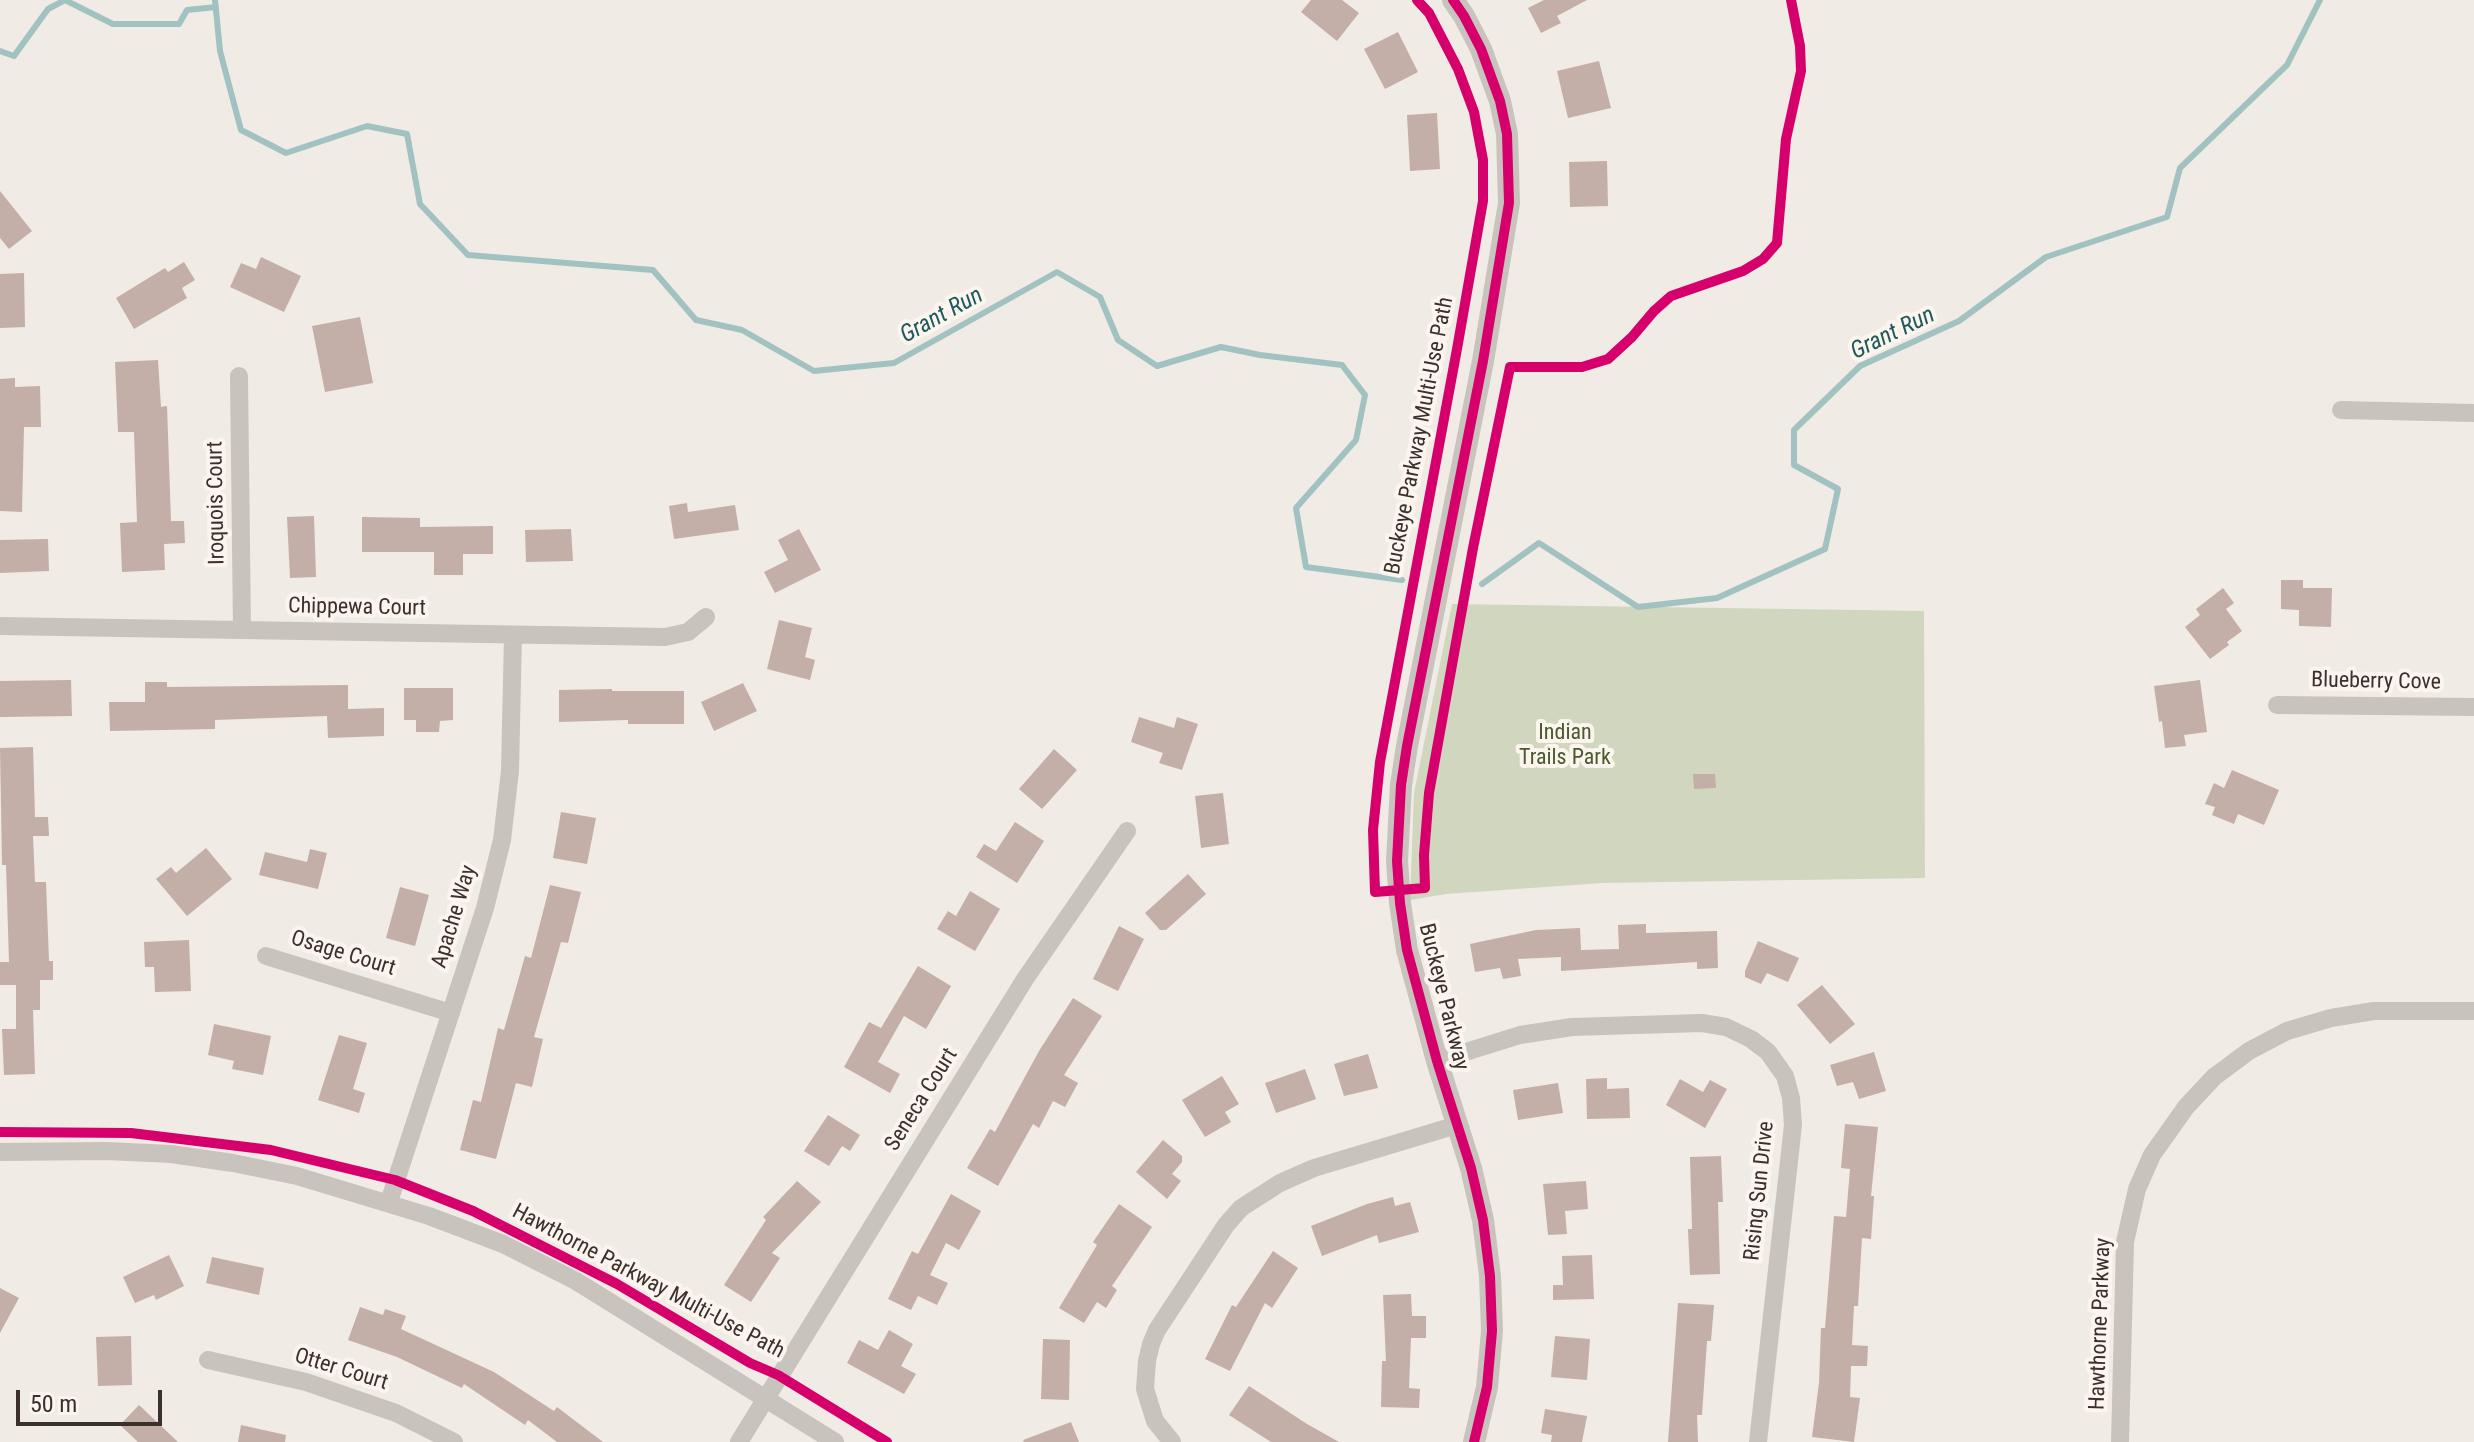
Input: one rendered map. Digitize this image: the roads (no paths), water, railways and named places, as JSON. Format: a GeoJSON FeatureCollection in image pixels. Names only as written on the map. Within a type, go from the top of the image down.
{"type":"FeatureCollection","features":[{"type":"Feature","properties":{"kind":"street","name":"Buckeye Parkway"},"geometry":{"type":"LineString","coordinates":[[1453,0],[1492,74],[1507,134],[1509,203],[1483,361],[1407,746],[1397,861],[1407,950],[1437,1061],[1471,1168],[1483,1220],[1490,1276],[1492,1331],[1487,1387],[1474,1442]]}},
{"type":"Feature","properties":{"kind":"street","name":"Iroquois Court"},"geometry":{"type":"LineString","coordinates":[[239,376],[242,630]]}},
{"type":"Feature","properties":{"kind":"street"},"geometry":{"type":"LineString","coordinates":[[2341,410],[2474,413]]}},
{"type":"Feature","properties":{"kind":"street","name":"Chippewa Court"},"geometry":{"type":"LineString","coordinates":[[0,626],[665,637],[688,632],[706,617]]}},
{"type":"Feature","properties":{"kind":"street","name":"Apache Way"},"geometry":{"type":"LineString","coordinates":[[389,1202],[485,908],[502,840],[510,771],[513,635]]}},
{"type":"Feature","properties":{"kind":"street","name":"Blueberry Cove"},"geometry":{"type":"LineString","coordinates":[[2277,705],[2474,707]]}},
{"type":"Feature","properties":{"kind":"street","name":"Seneca Court"},"geometry":{"type":"LineString","coordinates":[[739,1442],[1025,979],[1127,831]]}},
{"type":"Feature","properties":{"kind":"street","name":"Osage Court"},"geometry":{"type":"LineString","coordinates":[[266,956],[451,1013]]}},
{"type":"Feature","properties":{"kind":"street","name":"Hawthorne Parkway"},"geometry":{"type":"LineString","coordinates":[[2120,1442],[2125,1242],[2137,1189],[2152,1155],[2186,1107],[2214,1077],[2249,1051],[2287,1031],[2331,1018],[2374,1011],[2474,1011]]}},
{"type":"Feature","properties":{"kind":"street","name":"Rising Sun Drive"},"geometry":{"type":"LineString","coordinates":[[1437,1061],[1520,1035],[1572,1027],[1702,1023],[1726,1027],[1751,1039],[1768,1052],[1785,1076],[1793,1125],[1758,1442]]}},
{"type":"Feature","properties":{"kind":"street"},"geometry":{"type":"LineString","coordinates":[[1172,1442],[1155,1421],[1145,1389],[1151,1344],[1173,1305],[1226,1225],[1241,1208],[1280,1183],[1314,1168],[1457,1125]]}},
{"type":"Feature","properties":{"kind":"street"},"geometry":{"type":"LineString","coordinates":[[0,1152],[171,1154],[297,1176],[389,1202],[503,1244],[576,1281],[835,1442]]}},
{"type":"Feature","properties":{"kind":"street","name":"Otter Court"},"geometry":{"type":"LineString","coordinates":[[208,1360],[306,1382],[396,1413],[454,1442]]}},
{"type":"Feature","properties":{"kind":"waterway"},"geometry":{"type":"LineString","coordinates":[[0,51],[14,56],[48,9],[65,0],[113,24],[179,24],[187,10],[216,7]]}},
{"type":"Feature","properties":{"kind":"waterway","name":"Grant Run"},"geometry":{"type":"LineString","coordinates":[[215,0],[220,51],[241,130],[286,153],[367,126],[407,134],[420,204],[468,255],[653,270],[696,320],[742,330],[814,371],[894,363],[1057,272],[1100,297],[1118,340],[1157,366],[1221,347],[1342,365],[1365,395],[1356,440],[1296,508],[1306,567],[1402,580]]}},
{"type":"Feature","properties":{"kind":"waterway","name":"Grant Run"},"geometry":{"type":"LineString","coordinates":[[1482,584],[1539,543],[1638,607],[1717,598],[1825,549],[1838,489],[1794,465],[1794,430],[1860,366],[1959,321],[2046,257],[2167,217],[2180,168],[2287,65],[2320,0]]}},
{"type":"Feature","properties":{"kind":"park label","name":"Indian Trails Park"},"geometry":{"type":"Point","coordinates":[1565,746]}}]}
